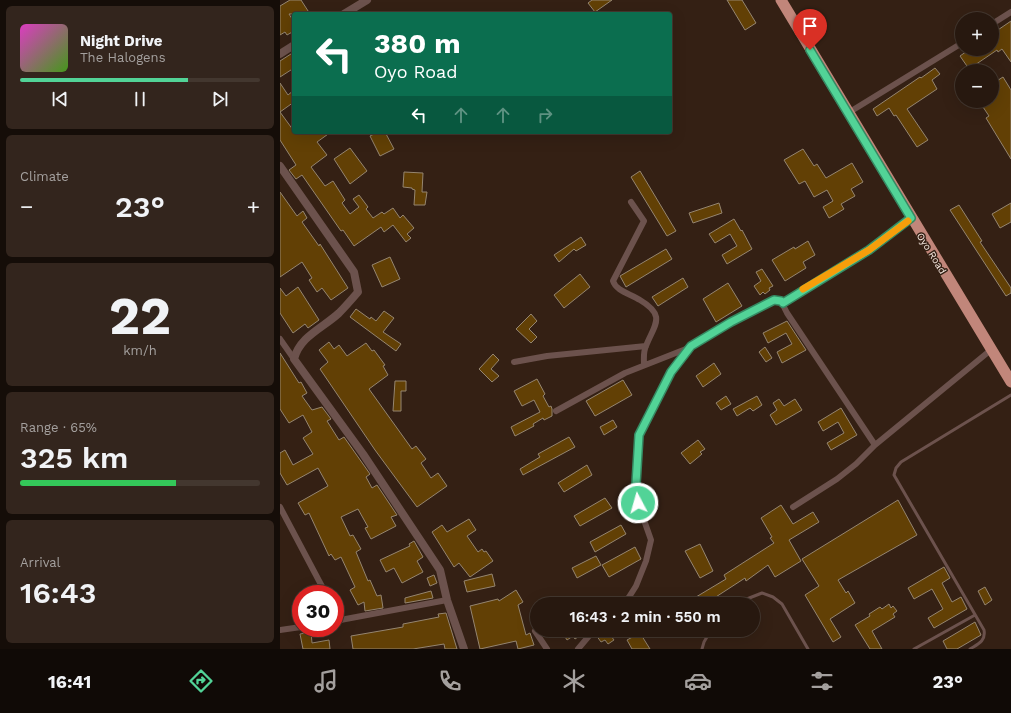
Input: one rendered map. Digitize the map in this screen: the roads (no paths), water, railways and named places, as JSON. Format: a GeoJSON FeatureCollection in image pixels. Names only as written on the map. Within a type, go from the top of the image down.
{"type":"FeatureCollection","features":[{"type":"Feature","properties":{"kind":"highway","name":"Oyo Road"},"geometry":{"type":"LineString","coordinates":[[780,0],[1011,382]]}},
{"type":"Feature","properties":{"kind":"street"},"geometry":{"type":"LineString","coordinates":[[347,12],[367,0]]}},
{"type":"Feature","properties":{"kind":"street"},"geometry":{"type":"LineString","coordinates":[[999,20],[1011,12]]}},
{"type":"Feature","properties":{"kind":"street"},"geometry":{"type":"LineString","coordinates":[[280,54],[292,46]]}},
{"type":"Feature","properties":{"kind":"street"},"geometry":{"type":"LineString","coordinates":[[848,113],[955,47]]}},
{"type":"Feature","properties":{"kind":"street"},"geometry":{"type":"LineString","coordinates":[[280,166],[354,272],[358,292],[340,313],[303,341],[297,348],[294,359]]}},
{"type":"Feature","properties":{"kind":"street"},"geometry":{"type":"LineString","coordinates":[[630,202],[644,221],[628,248],[613,281],[617,288],[649,305],[655,312],[657,319],[655,329],[646,346],[644,365]]}},
{"type":"Feature","properties":{"kind":"street"},"geometry":{"type":"LineString","coordinates":[[783,303],[869,250],[911,218]]}},
{"type":"Feature","properties":{"kind":"street"},"geometry":{"type":"LineString","coordinates":[[556,411],[625,373],[691,346],[731,322],[774,300],[781,301],[783,303],[787,313],[875,445]]}},
{"type":"Feature","properties":{"kind":"street"},"geometry":{"type":"LineString","coordinates":[[280,339],[363,454],[440,570],[447,600],[464,649]]}},
{"type":"Feature","properties":{"kind":"street"},"geometry":{"type":"LineString","coordinates":[[514,362],[547,356],[646,346]]}},
{"type":"Feature","properties":{"kind":"street"},"geometry":{"type":"LineString","coordinates":[[629,597],[636,586],[646,561],[651,540],[638,503],[636,484],[639,435],[671,372],[691,346]]}},
{"type":"Feature","properties":{"kind":"street"},"geometry":{"type":"LineString","coordinates":[[793,507],[837,479],[856,464],[875,445],[992,349]]}},
{"type":"Feature","properties":{"kind":"street"},"geometry":{"type":"LineString","coordinates":[[280,506],[321,585]]}},
{"type":"Feature","properties":{"kind":"street"},"geometry":{"type":"LineString","coordinates":[[344,620],[447,600]]}},
{"type":"Feature","properties":{"kind":"street"},"geometry":{"type":"LineString","coordinates":[[280,630],[292,628]]}},
{"type":"Feature","properties":{"kind":"street"},"geometry":{"type":"LineString","coordinates":[[539,637],[547,649]]}},
{"type":"Feature","properties":{"kind":"street"},"geometry":{"type":"LineString","coordinates":[[578,649],[588,637]]}},
{"type":"Feature","properties":{"kind":"lane"},"geometry":{"type":"LineString","coordinates":[[970,649],[982,642],[985,635],[984,630],[894,475],[896,468],[901,462],[1011,395]]}},
{"type":"Feature","properties":{"kind":"lane"},"geometry":{"type":"LineString","coordinates":[[752,597],[762,593],[772,597],[782,604],[808,649]]}},
{"type":"Feature","properties":{"kind":"lane"},"geometry":{"type":"LineString","coordinates":[[914,649],[974,615]]}},
{"type":"Feature","properties":{"kind":"lane"},"geometry":{"type":"LineString","coordinates":[[702,649],[707,637]]}}]}
